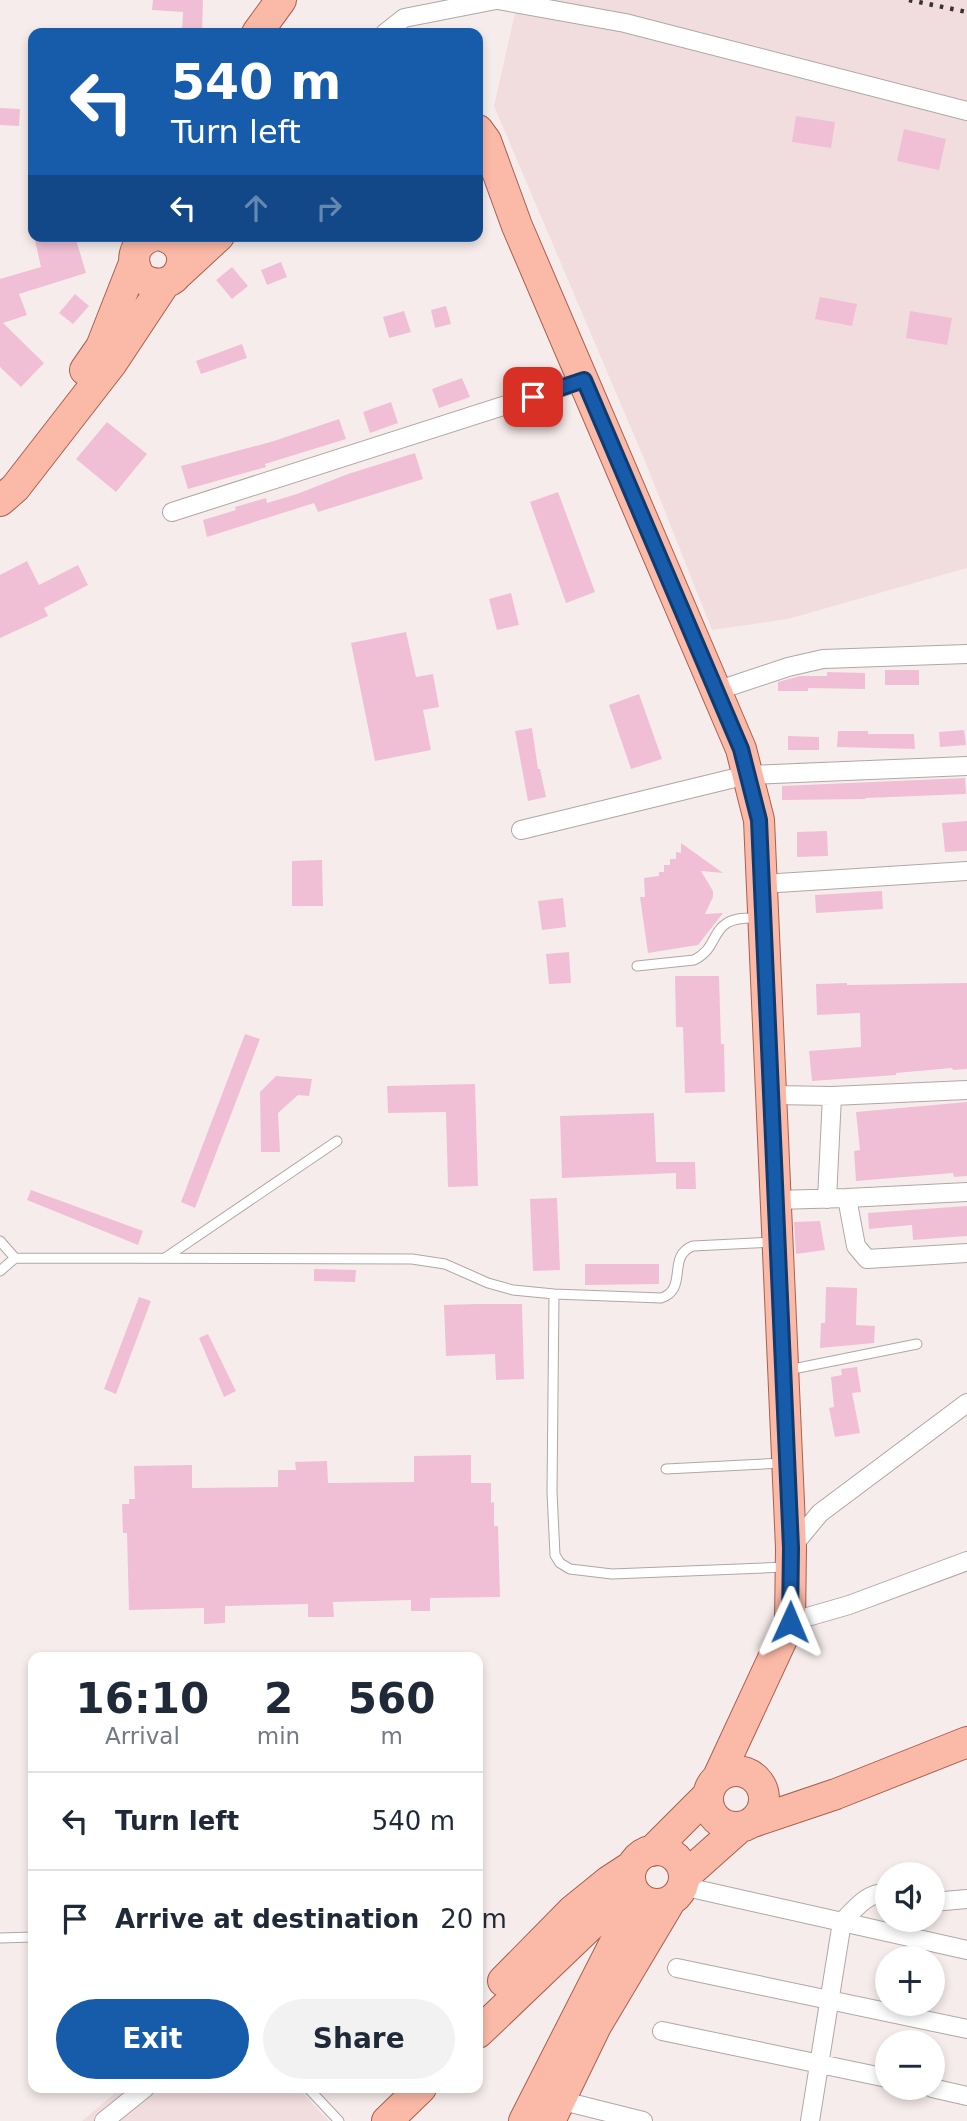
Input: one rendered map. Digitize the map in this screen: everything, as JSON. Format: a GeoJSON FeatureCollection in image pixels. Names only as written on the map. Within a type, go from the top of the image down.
{"type":"FeatureCollection","features":[{"type":"Feature","properties":{"kind":"main road"},"geometry":{"type":"LineString","coordinates":[[261,28],[281,0]]}},
{"type":"Feature","properties":{"kind":"main road"},"geometry":{"type":"LineString","coordinates":[[279,28],[299,0]]}},
{"type":"Feature","properties":{"kind":"main road"},"geometry":{"type":"LineString","coordinates":[[483,137],[517,226],[741,749],[759,820],[791,1557],[790,1622],[713,1786],[708,1804],[715,1819],[722,1824],[746,1825],[836,1794],[967,1742]]}},
{"type":"Feature","properties":{"kind":"main road"},"geometry":{"type":"LineString","coordinates":[[483,174],[517,226]]}},
{"type":"Feature","properties":{"kind":"main road"},"geometry":{"type":"LineString","coordinates":[[158,242],[141,278],[157,284],[172,278],[212,242]]}},
{"type":"Feature","properties":{"kind":"main road"},"geometry":{"type":"LineString","coordinates":[[0,477],[57,411],[102,347],[158,242]]}},
{"type":"Feature","properties":{"kind":"main road"},"geometry":{"type":"LineString","coordinates":[[0,501],[15,488],[90,393],[183,261],[182,254],[162,242]]}},
{"type":"Feature","properties":{"kind":"main road"},"geometry":{"type":"LineString","coordinates":[[755,1695],[755,1780],[764,1793],[763,1809],[679,1888],[654,1904],[638,1897],[630,1883],[642,1859],[713,1786],[733,1771],[755,1780],[836,1794]]}},
{"type":"Feature","properties":{"kind":"main road"},"geometry":{"type":"LineString","coordinates":[[483,2001],[572,1911],[609,1881],[642,1859],[661,1851],[677,1860],[682,1868],[679,1888],[549,2105],[524,2121]]}},
{"type":"Feature","properties":{"kind":"main road"},"geometry":{"type":"LineString","coordinates":[[483,2028],[592,1924],[638,1897]]}},
{"type":"Feature","properties":{"kind":"main road"},"geometry":{"type":"LineString","coordinates":[[549,2105],[638,1897]]}},
{"type":"Feature","properties":{"kind":"main road"},"geometry":{"type":"LineString","coordinates":[[363,2121],[391,2093]]}},
{"type":"Feature","properties":{"kind":"main road"},"geometry":{"type":"LineString","coordinates":[[387,2121],[416,2093]]}},
{"type":"Feature","properties":{"kind":"street"},"geometry":{"type":"LineString","coordinates":[[391,28],[404,18],[497,0],[625,23],[967,111]]}},
{"type":"Feature","properties":{"kind":"street"},"geometry":{"type":"LineString","coordinates":[[172,512],[584,380]]}},
{"type":"Feature","properties":{"kind":"street"},"geometry":{"type":"LineString","coordinates":[[716,691],[788,667],[823,659],[967,654]]}},
{"type":"Feature","properties":{"kind":"street"},"geometry":{"type":"LineString","coordinates":[[520,831],[747,775],[967,766]]}},
{"type":"Feature","properties":{"kind":"street"},"geometry":{"type":"LineString","coordinates":[[762,884],[967,871]]}},
{"type":"Feature","properties":{"kind":"street"},"geometry":{"type":"LineString","coordinates":[[772,1095],[832,1096],[967,1090]]}},
{"type":"Feature","properties":{"kind":"street"},"geometry":{"type":"LineString","coordinates":[[827,1199],[832,1096]]}},
{"type":"Feature","properties":{"kind":"street"},"geometry":{"type":"LineString","coordinates":[[776,1200],[967,1192]]}},
{"type":"Feature","properties":{"kind":"street"},"geometry":{"type":"LineString","coordinates":[[847,1199],[856,1246],[867,1259],[967,1253]]}},
{"type":"Feature","properties":{"kind":"street"},"geometry":{"type":"LineString","coordinates":[[791,1557],[820,1513],[967,1403]]}},
{"type":"Feature","properties":{"kind":"street"},"geometry":{"type":"LineString","coordinates":[[790,1622],[849,1605],[967,1561]]}},
{"type":"Feature","properties":{"kind":"street"},"geometry":{"type":"LineString","coordinates":[[679,1888],[967,1950]]}},
{"type":"Feature","properties":{"kind":"street"},"geometry":{"type":"LineString","coordinates":[[810,2121],[842,1922],[863,1900],[875,1895]]}},
{"type":"Feature","properties":{"kind":"street"},"geometry":{"type":"LineString","coordinates":[[945,1901],[967,1899]]}},
{"type":"Feature","properties":{"kind":"street"},"geometry":{"type":"LineString","coordinates":[[677,1968],[967,2029]]}},
{"type":"Feature","properties":{"kind":"street"},"geometry":{"type":"LineString","coordinates":[[662,2031],[875,2075]]}},
{"type":"Feature","properties":{"kind":"street"},"geometry":{"type":"LineString","coordinates":[[945,2091],[967,2095]]}},
{"type":"Feature","properties":{"kind":"street"},"geometry":{"type":"LineString","coordinates":[[104,2121],[139,2093]]}},
{"type":"Feature","properties":{"kind":"street"},"geometry":{"type":"LineString","coordinates":[[549,2105],[643,2121]]}},
{"type":"Feature","properties":{"kind":"lane"},"geometry":{"type":"LineString","coordinates":[[637,966],[694,960],[709,949],[727,922],[764,917]]}},
{"type":"Feature","properties":{"kind":"lane"},"geometry":{"type":"LineString","coordinates":[[165,1258],[337,1141]]}},
{"type":"Feature","properties":{"kind":"lane"},"geometry":{"type":"LineString","coordinates":[[0,1241],[15,1258]]}},
{"type":"Feature","properties":{"kind":"lane"},"geometry":{"type":"LineString","coordinates":[[0,1271],[15,1258],[412,1259],[445,1264],[513,1290],[661,1298],[673,1291],[680,1255],[686,1249],[693,1246],[778,1242]]}},
{"type":"Feature","properties":{"kind":"lane"},"geometry":{"type":"LineString","coordinates":[[554,1294],[552,1492],[555,1555],[560,1563],[570,1569],[612,1574],[791,1557]]}},
{"type":"Feature","properties":{"kind":"lane"},"geometry":{"type":"LineString","coordinates":[[783,1371],[917,1345]]}},
{"type":"Feature","properties":{"kind":"lane"},"geometry":{"type":"LineString","coordinates":[[666,1469],[787,1463]]}},
{"type":"Feature","properties":{"kind":"lane"},"geometry":{"type":"LineString","coordinates":[[0,1938],[28,1937]]}},
{"type":"Feature","properties":{"kind":"lane"},"geometry":{"type":"LineString","coordinates":[[313,2093],[339,2121]]}},
{"type":"Feature","properties":{"kind":"shaded area"},"geometry":{"type":"Polygon","coordinates":[[[518,0],[967,0],[967,568],[788,619],[712,630],[645,461],[494,106],[518,0]]]}},
{"type":"Feature","properties":{"kind":"shaded area"},"geometry":{"type":"Polygon","coordinates":[[[115,2093],[303,2093],[329,2121],[82,2121],[115,2093]]]}},
{"type":"Feature","properties":{"kind":"building"},"geometry":{"type":"Polygon","coordinates":[[[153,0],[203,0],[202,28],[182,28],[183,12],[152,10],[153,0]]]}},
{"type":"Feature","properties":{"kind":"building"},"geometry":{"type":"Polygon","coordinates":[[[0,108],[20,109],[19,126],[0,125],[0,108]]]}},
{"type":"Feature","properties":{"kind":"building"},"geometry":{"type":"Polygon","coordinates":[[[796,116],[835,122],[831,148],[792,142],[796,116]]]}},
{"type":"Feature","properties":{"kind":"building"},"geometry":{"type":"Polygon","coordinates":[[[904,129],[946,139],[939,170],[897,161],[904,129]]]}},
{"type":"Feature","properties":{"kind":"building"},"geometry":{"type":"Polygon","coordinates":[[[35,242],[77,242],[86,273],[19,294],[27,315],[3,323],[44,363],[21,387],[0,367],[0,279],[41,267],[35,242]]]}},
{"type":"Feature","properties":{"kind":"building"},"geometry":{"type":"Polygon","coordinates":[[[281,262],[287,277],[267,285],[261,270],[281,262]]]}},
{"type":"Feature","properties":{"kind":"building"},"geometry":{"type":"Polygon","coordinates":[[[232,267],[248,286],[232,299],[216,280],[232,267]]]}},
{"type":"Feature","properties":{"kind":"building"},"geometry":{"type":"Polygon","coordinates":[[[75,294],[89,306],[73,324],[59,313],[75,294]]]}},
{"type":"Feature","properties":{"kind":"building"},"geometry":{"type":"Polygon","coordinates":[[[820,297],[857,304],[852,326],[815,319],[820,297]]]}},
{"type":"Feature","properties":{"kind":"building"},"geometry":{"type":"Polygon","coordinates":[[[446,306],[451,324],[435,328],[431,310],[446,306]]]}},
{"type":"Feature","properties":{"kind":"building"},"geometry":{"type":"Polygon","coordinates":[[[404,311],[411,332],[389,338],[383,317],[404,311]]]}},
{"type":"Feature","properties":{"kind":"building"},"geometry":{"type":"Polygon","coordinates":[[[910,311],[952,318],[947,345],[906,338],[910,311]]]}},
{"type":"Feature","properties":{"kind":"building"},"geometry":{"type":"Polygon","coordinates":[[[242,344],[247,358],[201,374],[196,361],[242,344]]]}},
{"type":"Feature","properties":{"kind":"building"},"geometry":{"type":"Polygon","coordinates":[[[462,378],[470,397],[439,408],[432,389],[462,378]]]}},
{"type":"Feature","properties":{"kind":"building"},"geometry":{"type":"Polygon","coordinates":[[[391,402],[398,423],[370,433],[363,412],[391,402]]]}},
{"type":"Feature","properties":{"kind":"building"},"geometry":{"type":"Polygon","coordinates":[[[339,419],[346,439],[265,464],[266,467],[188,489],[181,466],[274,441],[339,419]]]}},
{"type":"Feature","properties":{"kind":"building"},"geometry":{"type":"Polygon","coordinates":[[[107,422],[147,454],[116,492],[76,459],[107,422]]]}},
{"type":"Feature","properties":{"kind":"building"},"geometry":{"type":"Polygon","coordinates":[[[415,453],[423,479],[318,512],[314,503],[207,537],[203,520],[236,510],[235,507],[266,498],[267,503],[297,494],[348,474],[415,453]]]}},
{"type":"Feature","properties":{"kind":"building"},"geometry":{"type":"Polygon","coordinates":[[[558,492],[595,592],[566,603],[530,502],[558,492]]]}},
{"type":"Feature","properties":{"kind":"building"},"geometry":{"type":"Polygon","coordinates":[[[27,561],[39,585],[78,565],[88,585],[44,608],[48,616],[0,638],[0,575],[27,561]]]}},
{"type":"Feature","properties":{"kind":"building"},"geometry":{"type":"Polygon","coordinates":[[[511,593],[519,625],[497,630],[489,599],[511,593]]]}},
{"type":"Feature","properties":{"kind":"building"},"geometry":{"type":"Polygon","coordinates":[[[406,632],[416,677],[433,674],[439,707],[423,710],[431,750],[375,761],[351,643],[406,632]]]}},
{"type":"Feature","properties":{"kind":"building"},"geometry":{"type":"Polygon","coordinates":[[[885,670],[919,670],[919,685],[885,685],[885,670]]]}},
{"type":"Feature","properties":{"kind":"building"},"geometry":{"type":"Polygon","coordinates":[[[827,672],[865,673],[865,689],[808,688],[808,691],[778,691],[778,682],[800,676],[827,676],[827,672]]]}},
{"type":"Feature","properties":{"kind":"building"},"geometry":{"type":"Polygon","coordinates":[[[639,694],[662,759],[631,769],[609,705],[639,694]]]}},
{"type":"Feature","properties":{"kind":"building"},"geometry":{"type":"Polygon","coordinates":[[[532,728],[538,769],[546,797],[528,801],[515,731],[532,728]]]}},
{"type":"Feature","properties":{"kind":"building"},"geometry":{"type":"Polygon","coordinates":[[[964,730],[966,745],[940,747],[939,732],[964,730]]]}},
{"type":"Feature","properties":{"kind":"building"},"geometry":{"type":"Polygon","coordinates":[[[838,731],[914,734],[915,749],[837,747],[838,731]]]}},
{"type":"Feature","properties":{"kind":"building"},"geometry":{"type":"Polygon","coordinates":[[[788,736],[819,737],[819,750],[788,750],[788,736]]]}},
{"type":"Feature","properties":{"kind":"building"},"geometry":{"type":"Polygon","coordinates":[[[965,778],[966,794],[782,800],[782,786],[965,778]]]}},
{"type":"Feature","properties":{"kind":"building"},"geometry":{"type":"Polygon","coordinates":[[[967,821],[967,851],[945,852],[942,823],[967,821]]]}},
{"type":"Feature","properties":{"kind":"building"},"geometry":{"type":"Polygon","coordinates":[[[827,831],[828,856],[797,857],[797,832],[827,831]]]}},
{"type":"Feature","properties":{"kind":"building"},"geometry":{"type":"Polygon","coordinates":[[[681,843],[723,873],[701,871],[713,891],[705,914],[723,913],[698,945],[648,953],[640,897],[645,897],[644,878],[659,876],[659,872],[664,872],[664,865],[670,865],[670,859],[676,859],[676,852],[681,853],[681,843]]]}},
{"type":"Feature","properties":{"kind":"building"},"geometry":{"type":"Polygon","coordinates":[[[322,860],[323,906],[292,906],[292,861],[322,860]]]}},
{"type":"Feature","properties":{"kind":"building"},"geometry":{"type":"Polygon","coordinates":[[[882,891],[883,909],[816,913],[815,895],[882,891]]]}},
{"type":"Feature","properties":{"kind":"building"},"geometry":{"type":"Polygon","coordinates":[[[563,898],[566,927],[542,930],[538,901],[563,898]]]}},
{"type":"Feature","properties":{"kind":"building"},"geometry":{"type":"Polygon","coordinates":[[[569,952],[571,983],[549,984],[546,954],[569,952]]]}},
{"type":"Feature","properties":{"kind":"building"},"geometry":{"type":"Polygon","coordinates":[[[675,976],[719,976],[725,1092],[685,1093],[683,1027],[676,1027],[675,976]]]}},
{"type":"Feature","properties":{"kind":"building"},"geometry":{"type":"Polygon","coordinates":[[[967,983],[967,1069],[952,1068],[812,1081],[809,1051],[861,1047],[860,1013],[817,1015],[816,984],[967,983]]]}},
{"type":"Feature","properties":{"kind":"building"},"geometry":{"type":"Polygon","coordinates":[[[245,1034],[260,1039],[195,1208],[181,1202],[245,1034]]]}},
{"type":"Feature","properties":{"kind":"building"},"geometry":{"type":"Polygon","coordinates":[[[276,1076],[312,1079],[309,1096],[298,1095],[278,1113],[280,1152],[261,1152],[260,1092],[276,1076]]]}},
{"type":"Feature","properties":{"kind":"building"},"geometry":{"type":"Polygon","coordinates":[[[475,1084],[478,1186],[448,1187],[446,1112],[388,1113],[387,1086],[475,1084]]]}},
{"type":"Feature","properties":{"kind":"building"},"geometry":{"type":"Polygon","coordinates":[[[967,1102],[967,1176],[954,1177],[953,1173],[856,1181],[854,1151],[860,1150],[856,1112],[967,1102]]]}},
{"type":"Feature","properties":{"kind":"building"},"geometry":{"type":"Polygon","coordinates":[[[654,1113],[656,1162],[695,1162],[696,1189],[676,1189],[676,1173],[562,1178],[560,1116],[654,1113]]]}},
{"type":"Feature","properties":{"kind":"building"},"geometry":{"type":"Polygon","coordinates":[[[31,1190],[143,1231],[138,1245],[27,1200],[31,1190]]]}},
{"type":"Feature","properties":{"kind":"building"},"geometry":{"type":"Polygon","coordinates":[[[557,1198],[560,1270],[533,1271],[530,1199],[557,1198]]]}},
{"type":"Feature","properties":{"kind":"building"},"geometry":{"type":"Polygon","coordinates":[[[967,1206],[967,1236],[913,1240],[912,1225],[869,1229],[868,1213],[967,1206]]]}},
{"type":"Feature","properties":{"kind":"building"},"geometry":{"type":"Polygon","coordinates":[[[820,1221],[825,1250],[796,1254],[794,1222],[820,1221]]]}},
{"type":"Feature","properties":{"kind":"building"},"geometry":{"type":"Polygon","coordinates":[[[585,1264],[659,1264],[659,1284],[585,1285],[585,1264]]]}},
{"type":"Feature","properties":{"kind":"building"},"geometry":{"type":"Polygon","coordinates":[[[314,1269],[356,1270],[355,1282],[314,1281],[314,1269]]]}},
{"type":"Feature","properties":{"kind":"building"},"geometry":{"type":"Polygon","coordinates":[[[826,1287],[857,1288],[856,1325],[875,1326],[874,1343],[820,1348],[821,1323],[825,1323],[826,1287]]]}},
{"type":"Feature","properties":{"kind":"building"},"geometry":{"type":"Polygon","coordinates":[[[139,1297],[151,1301],[116,1394],[104,1389],[139,1297]]]}},
{"type":"Feature","properties":{"kind":"building"},"geometry":{"type":"Polygon","coordinates":[[[522,1304],[524,1379],[496,1380],[495,1354],[446,1356],[444,1305],[522,1304]]]}},
{"type":"Feature","properties":{"kind":"building"},"geometry":{"type":"Polygon","coordinates":[[[208,1334],[236,1391],[224,1397],[199,1338],[208,1334]]]}},
{"type":"Feature","properties":{"kind":"building"},"geometry":{"type":"Polygon","coordinates":[[[857,1367],[861,1392],[852,1393],[860,1433],[835,1437],[829,1408],[834,1407],[831,1377],[842,1375],[841,1369],[857,1367]]]}},
{"type":"Feature","properties":{"kind":"building"},"geometry":{"type":"Polygon","coordinates":[[[471,1455],[471,1483],[491,1483],[494,1526],[498,1526],[500,1597],[430,1598],[430,1611],[411,1611],[411,1600],[333,1602],[334,1617],[308,1617],[308,1604],[225,1606],[225,1623],[204,1624],[204,1608],[129,1610],[127,1533],[123,1533],[122,1504],[129,1504],[129,1499],[135,1499],[134,1466],[192,1465],[192,1488],[278,1487],[278,1470],[296,1470],[295,1462],[327,1461],[328,1483],[414,1482],[414,1456],[471,1455]]]}},
{"type":"Feature","properties":{"kind":"railway"},"geometry":{"type":"LineString","coordinates":[[909,0],[967,12]]}},
{"type":"Feature","properties":{"kind":"route"},"geometry":{"type":"LineString","coordinates":[[533,397],[584,380],[741,749],[759,820],[791,1548],[790,1622]]}}]}
